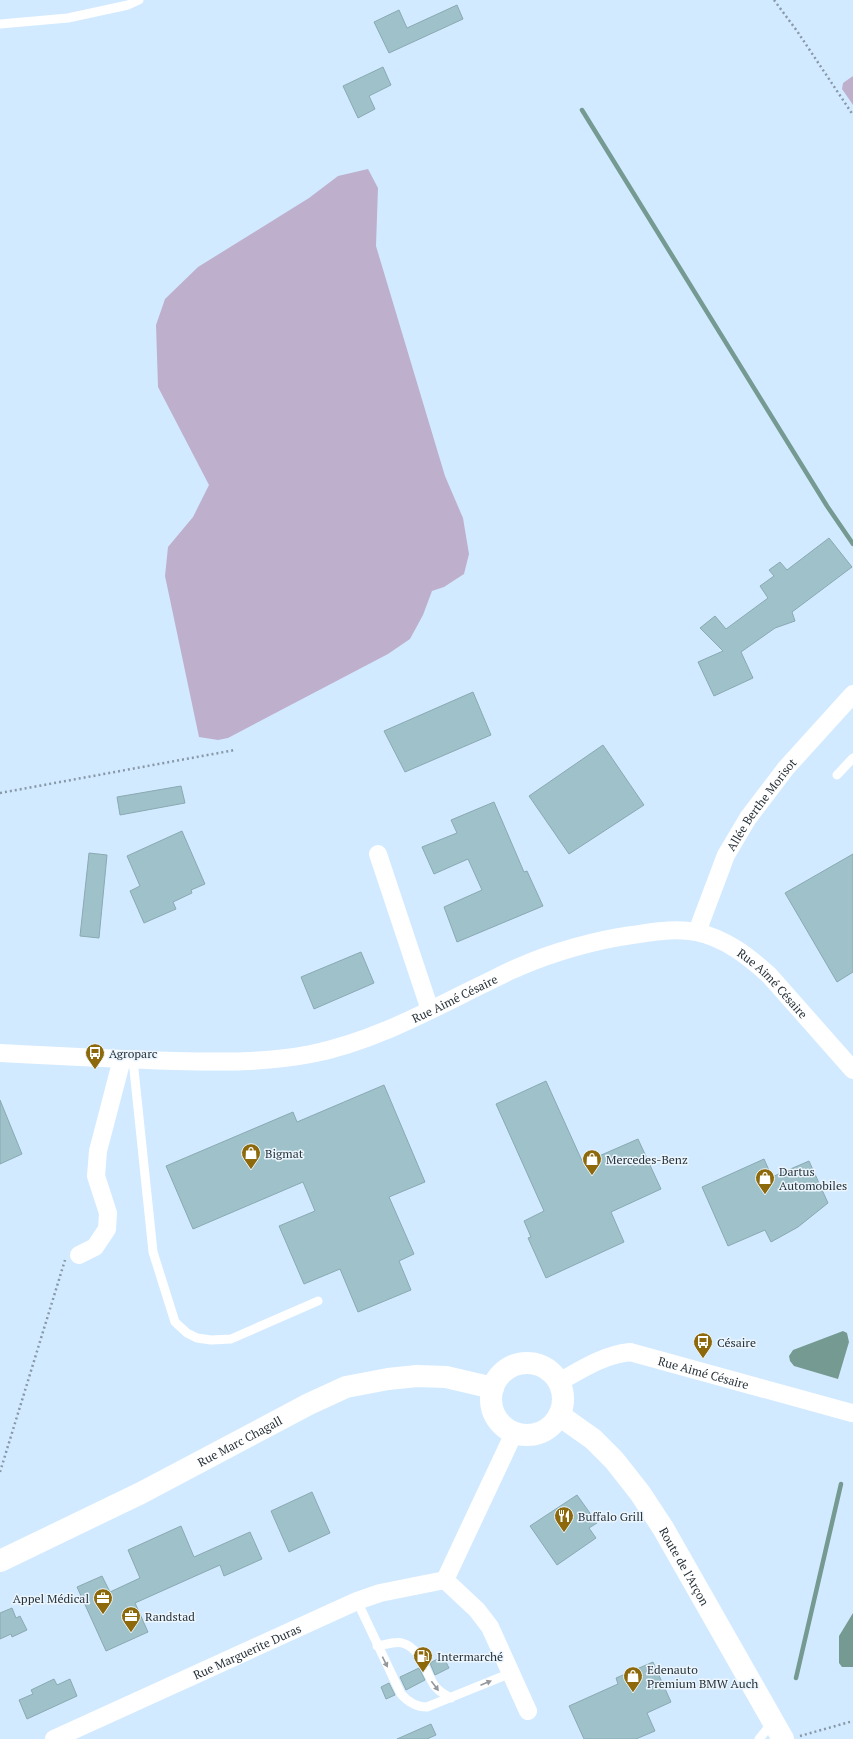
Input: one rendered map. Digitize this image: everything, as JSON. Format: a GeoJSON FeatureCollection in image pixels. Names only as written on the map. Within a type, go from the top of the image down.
{"type":"FeatureCollection","features":[{"type":"Feature","properties":{"kind":"street","name":"Allée Berthe Morisot"},"geometry":{"type":"LineString","coordinates":[[697,932],[726,855],[748,818],[786,768],[853,694]]}},
{"type":"Feature","properties":{"kind":"street"},"geometry":{"type":"LineString","coordinates":[[378,854],[430,1010]]}},
{"type":"Feature","properties":{"kind":"street","name":"Rue Aimé Césaire"},"geometry":{"type":"LineString","coordinates":[[0,1053],[232,1062],[274,1060],[311,1054],[374,1036],[520,966],[614,937],[662,930],[679,930],[697,932],[714,937],[729,944],[756,964],[777,984],[853,1070]]}},
{"type":"Feature","properties":{"kind":"street"},"geometry":{"type":"LineString","coordinates":[[72,1257],[95,1247],[107,1229],[108,1213],[96,1176],[98,1151],[127,1059]]}},
{"type":"Feature","properties":{"kind":"street","name":"Rue Aimé Césaire"},"geometry":{"type":"LineString","coordinates":[[559,1382],[600,1360],[616,1354],[630,1352],[853,1412]]}},
{"type":"Feature","properties":{"kind":"street"},"geometry":{"type":"LineString","coordinates":[[524,1363],[536,1365],[548,1370],[559,1382],[563,1398],[559,1415],[551,1425],[540,1433],[532,1435],[514,1433],[501,1424],[493,1411],[493,1388],[502,1374],[516,1365],[524,1363]]}},
{"type":"Feature","properties":{"kind":"street","name":"Rue Marc Chagall"},"geometry":{"type":"LineString","coordinates":[[0,1561],[141,1493],[309,1404],[346,1387],[388,1379],[417,1376],[446,1377],[493,1388]]}},
{"type":"Feature","properties":{"kind":"street"},"geometry":{"type":"LineString","coordinates":[[853,1412],[853,1425]]}},
{"type":"Feature","properties":{"kind":"street","name":"Route de l’Arçon"},"geometry":{"type":"LineString","coordinates":[[559,1415],[593,1439],[614,1460],[640,1492],[664,1528],[784,1732]]}},
{"type":"Feature","properties":{"kind":"street"},"geometry":{"type":"LineString","coordinates":[[514,1433],[445,1580],[477,1610],[490,1627],[528,1711]]}},
{"type":"Feature","properties":{"kind":"street","name":"Rue Marguerite Duras"},"geometry":{"type":"LineString","coordinates":[[54,1739],[357,1601],[380,1593],[445,1580]]}},
{"type":"Feature","properties":{"kind":"lane"},"geometry":{"type":"LineString","coordinates":[[0,24],[68,18],[128,6],[139,0]]}},
{"type":"Feature","properties":{"kind":"lane"},"geometry":{"type":"LineString","coordinates":[[837,775],[853,758]]}},
{"type":"Feature","properties":{"kind":"lane"},"geometry":{"type":"LineString","coordinates":[[127,1059],[152,1252],[175,1322],[187,1333],[197,1338],[211,1340],[231,1339],[318,1301]]}},
{"type":"Feature","properties":{"kind":"lane"},"geometry":{"type":"LineString","coordinates":[[357,1601],[377,1646],[401,1694],[407,1701],[418,1706],[427,1707],[511,1673]]}},
{"type":"Feature","properties":{"kind":"lane"},"geometry":{"type":"LineString","coordinates":[[377,1646],[402,1643],[412,1648],[418,1655],[434,1686],[451,1698]]}},
{"type":"Feature","properties":{"kind":"lane"},"geometry":{"type":"LineString","coordinates":[[759,1739],[784,1732]]}},
{"type":"Feature","properties":{"kind":"path"},"geometry":{"type":"LineString","coordinates":[[774,0],[797,31],[853,115]]}},
{"type":"Feature","properties":{"kind":"path"},"geometry":{"type":"LineString","coordinates":[[0,793],[235,750]]}},
{"type":"Feature","properties":{"kind":"path"},"geometry":{"type":"LineString","coordinates":[[0,1472],[72,1257]]}},
{"type":"Feature","properties":{"kind":"path"},"geometry":{"type":"LineString","coordinates":[[784,1732],[853,1720]]}},
{"type":"Feature","properties":{"kind":"shaded area"},"geometry":{"type":"Polygon","coordinates":[[[853,76],[853,105],[842,89],[843,83],[853,76]]]}},
{"type":"Feature","properties":{"kind":"shaded area"},"geometry":{"type":"Polygon","coordinates":[[[368,169],[378,188],[376,246],[445,476],[463,518],[469,554],[464,574],[444,587],[432,591],[423,615],[410,639],[388,654],[228,738],[218,740],[199,737],[165,576],[168,547],[193,517],[209,485],[158,387],[156,325],[165,299],[198,267],[309,198],[338,176],[368,169]]]}},
{"type":"Feature","properties":{"kind":"shaded area"},"geometry":{"type":"Polygon","coordinates":[[[843,1331],[847,1333],[849,1342],[838,1379],[794,1366],[790,1361],[789,1356],[793,1350],[843,1331]]]}},
{"type":"Feature","properties":{"kind":"shaded area"},"geometry":{"type":"Polygon","coordinates":[[[853,1613],[853,1667],[842,1667],[839,1663],[839,1636],[853,1613]]]}},
{"type":"Feature","properties":{"kind":"building"},"geometry":{"type":"Polygon","coordinates":[[[457,5],[463,19],[389,53],[374,22],[399,10],[407,28],[457,5]]]}},
{"type":"Feature","properties":{"kind":"building"},"geometry":{"type":"Polygon","coordinates":[[[383,67],[391,85],[369,96],[375,109],[358,118],[343,86],[383,67]]]}},
{"type":"Feature","properties":{"kind":"building"},"geometry":{"type":"Polygon","coordinates":[[[829,538],[852,567],[792,612],[795,621],[775,628],[741,652],[753,678],[714,696],[698,662],[723,651],[700,628],[715,616],[726,629],[768,598],[760,586],[774,576],[769,570],[780,562],[787,570],[829,538]]]}},
{"type":"Feature","properties":{"kind":"building"},"geometry":{"type":"Polygon","coordinates":[[[473,692],[491,735],[405,772],[384,731],[473,692]]]}},
{"type":"Feature","properties":{"kind":"building"},"geometry":{"type":"Polygon","coordinates":[[[603,745],[644,805],[569,854],[529,796],[603,745]]]}},
{"type":"Feature","properties":{"kind":"building"},"geometry":{"type":"Polygon","coordinates":[[[181,786],[185,803],[120,815],[117,797],[181,786]]]}},
{"type":"Feature","properties":{"kind":"building"},"geometry":{"type":"Polygon","coordinates":[[[494,802],[524,872],[527,871],[543,906],[457,942],[444,907],[482,890],[468,859],[434,874],[422,847],[457,833],[451,820],[494,802]]]}},
{"type":"Feature","properties":{"kind":"building"},"geometry":{"type":"Polygon","coordinates":[[[182,831],[205,884],[191,890],[192,893],[173,902],[176,909],[144,923],[130,891],[140,886],[127,856],[182,831]]]}},
{"type":"Feature","properties":{"kind":"building"},"geometry":{"type":"Polygon","coordinates":[[[89,853],[107,855],[99,938],[80,936],[89,853]]]}},
{"type":"Feature","properties":{"kind":"building"},"geometry":{"type":"Polygon","coordinates":[[[853,854],[853,972],[837,982],[785,893],[853,854]]]}},
{"type":"Feature","properties":{"kind":"building"},"geometry":{"type":"Polygon","coordinates":[[[361,952],[374,983],[314,1009],[301,977],[361,952]]]}},
{"type":"Feature","properties":{"kind":"building","name":"Mercedes-Benz"},"geometry":{"type":"Polygon","coordinates":[[[546,1081],[583,1163],[638,1139],[661,1189],[611,1212],[624,1242],[546,1278],[528,1238],[531,1237],[524,1221],[544,1211],[496,1104],[546,1081]]]}},
{"type":"Feature","properties":{"kind":"building"},"geometry":{"type":"Polygon","coordinates":[[[384,1085],[425,1182],[389,1197],[414,1254],[399,1261],[411,1290],[358,1312],[340,1269],[304,1284],[279,1226],[315,1211],[303,1182],[193,1229],[166,1166],[293,1112],[297,1122],[384,1085]]]}},
{"type":"Feature","properties":{"kind":"building"},"geometry":{"type":"Polygon","coordinates":[[[0,1100],[22,1154],[0,1164],[0,1100]]]}},
{"type":"Feature","properties":{"kind":"building","name":"Dartus Automobiles"},"geometry":{"type":"Polygon","coordinates":[[[764,1159],[772,1177],[809,1161],[828,1203],[798,1227],[771,1242],[765,1230],[728,1246],[702,1187],[764,1159]]]}},
{"type":"Feature","properties":{"kind":"building"},"geometry":{"type":"Polygon","coordinates":[[[312,1492],[330,1533],[289,1552],[271,1511],[312,1492]]]}},
{"type":"Feature","properties":{"kind":"building","name":"Buffalo Grill"},"geometry":{"type":"Polygon","coordinates":[[[577,1495],[597,1523],[589,1528],[596,1538],[557,1565],[530,1526],[577,1495]]]}},
{"type":"Feature","properties":{"kind":"building"},"geometry":{"type":"Polygon","coordinates":[[[181,1526],[194,1557],[250,1532],[262,1559],[224,1576],[220,1565],[135,1603],[148,1632],[106,1651],[77,1587],[102,1576],[110,1592],[140,1578],[128,1550],[181,1526]]]}},
{"type":"Feature","properties":{"kind":"building"},"geometry":{"type":"Polygon","coordinates":[[[12,1608],[16,1618],[20,1616],[27,1630],[12,1637],[11,1634],[0,1639],[0,1613],[12,1608]]]}},
{"type":"Feature","properties":{"kind":"building"},"geometry":{"type":"Polygon","coordinates":[[[443,1656],[449,1668],[435,1675],[430,1663],[443,1656]]]}},
{"type":"Feature","properties":{"kind":"building","name":"Edenauto Premium BMW Auch"},"geometry":{"type":"Polygon","coordinates":[[[653,1662],[671,1702],[647,1713],[655,1731],[636,1739],[584,1739],[569,1706],[618,1684],[616,1678],[653,1662]]]}},
{"type":"Feature","properties":{"kind":"building"},"geometry":{"type":"Polygon","coordinates":[[[419,1668],[425,1680],[406,1690],[400,1677],[419,1668]]]}},
{"type":"Feature","properties":{"kind":"building"},"geometry":{"type":"Polygon","coordinates":[[[54,1679],[57,1685],[70,1679],[77,1696],[27,1719],[19,1700],[33,1694],[31,1690],[54,1679]]]}},
{"type":"Feature","properties":{"kind":"building"},"geometry":{"type":"Polygon","coordinates":[[[389,1683],[395,1695],[386,1699],[381,1687],[389,1683]]]}},
{"type":"Feature","properties":{"kind":"building"},"geometry":{"type":"Polygon","coordinates":[[[431,1724],[436,1735],[427,1739],[397,1739],[431,1724]]]}},
{"type":"Feature","properties":{"kind":"waterway"},"geometry":{"type":"LineString","coordinates":[[582,110],[827,506],[853,544]]}},
{"type":"Feature","properties":{"kind":"waterway"},"geometry":{"type":"LineString","coordinates":[[796,1678],[841,1484]]}},
{"type":"Feature","properties":{"kind":"place","name":"Agroparc"},"geometry":{"type":"Point","coordinates":[95,1070]}},
{"type":"Feature","properties":{"kind":"place","name":"Bigmat"},"geometry":{"type":"Point","coordinates":[251,1170]}},
{"type":"Feature","properties":{"kind":"place","name":"Mercedes-Benz"},"geometry":{"type":"Point","coordinates":[592,1176]}},
{"type":"Feature","properties":{"kind":"place","name":"Dartus Automobiles"},"geometry":{"type":"Point","coordinates":[765,1195]}},
{"type":"Feature","properties":{"kind":"place","name":"Césaire"},"geometry":{"type":"Point","coordinates":[703,1359]}},
{"type":"Feature","properties":{"kind":"place","name":"Buffalo Grill"},"geometry":{"type":"Point","coordinates":[564,1533]}},
{"type":"Feature","properties":{"kind":"place","name":"Appel Médical"},"geometry":{"type":"Point","coordinates":[103,1615]}},
{"type":"Feature","properties":{"kind":"place","name":"Randstad"},"geometry":{"type":"Point","coordinates":[131,1633]}},
{"type":"Feature","properties":{"kind":"place","name":"Intermarché"},"geometry":{"type":"Point","coordinates":[423,1673]}},
{"type":"Feature","properties":{"kind":"place","name":"Edenauto Premium BMW Auch"},"geometry":{"type":"Point","coordinates":[633,1693]}}]}
